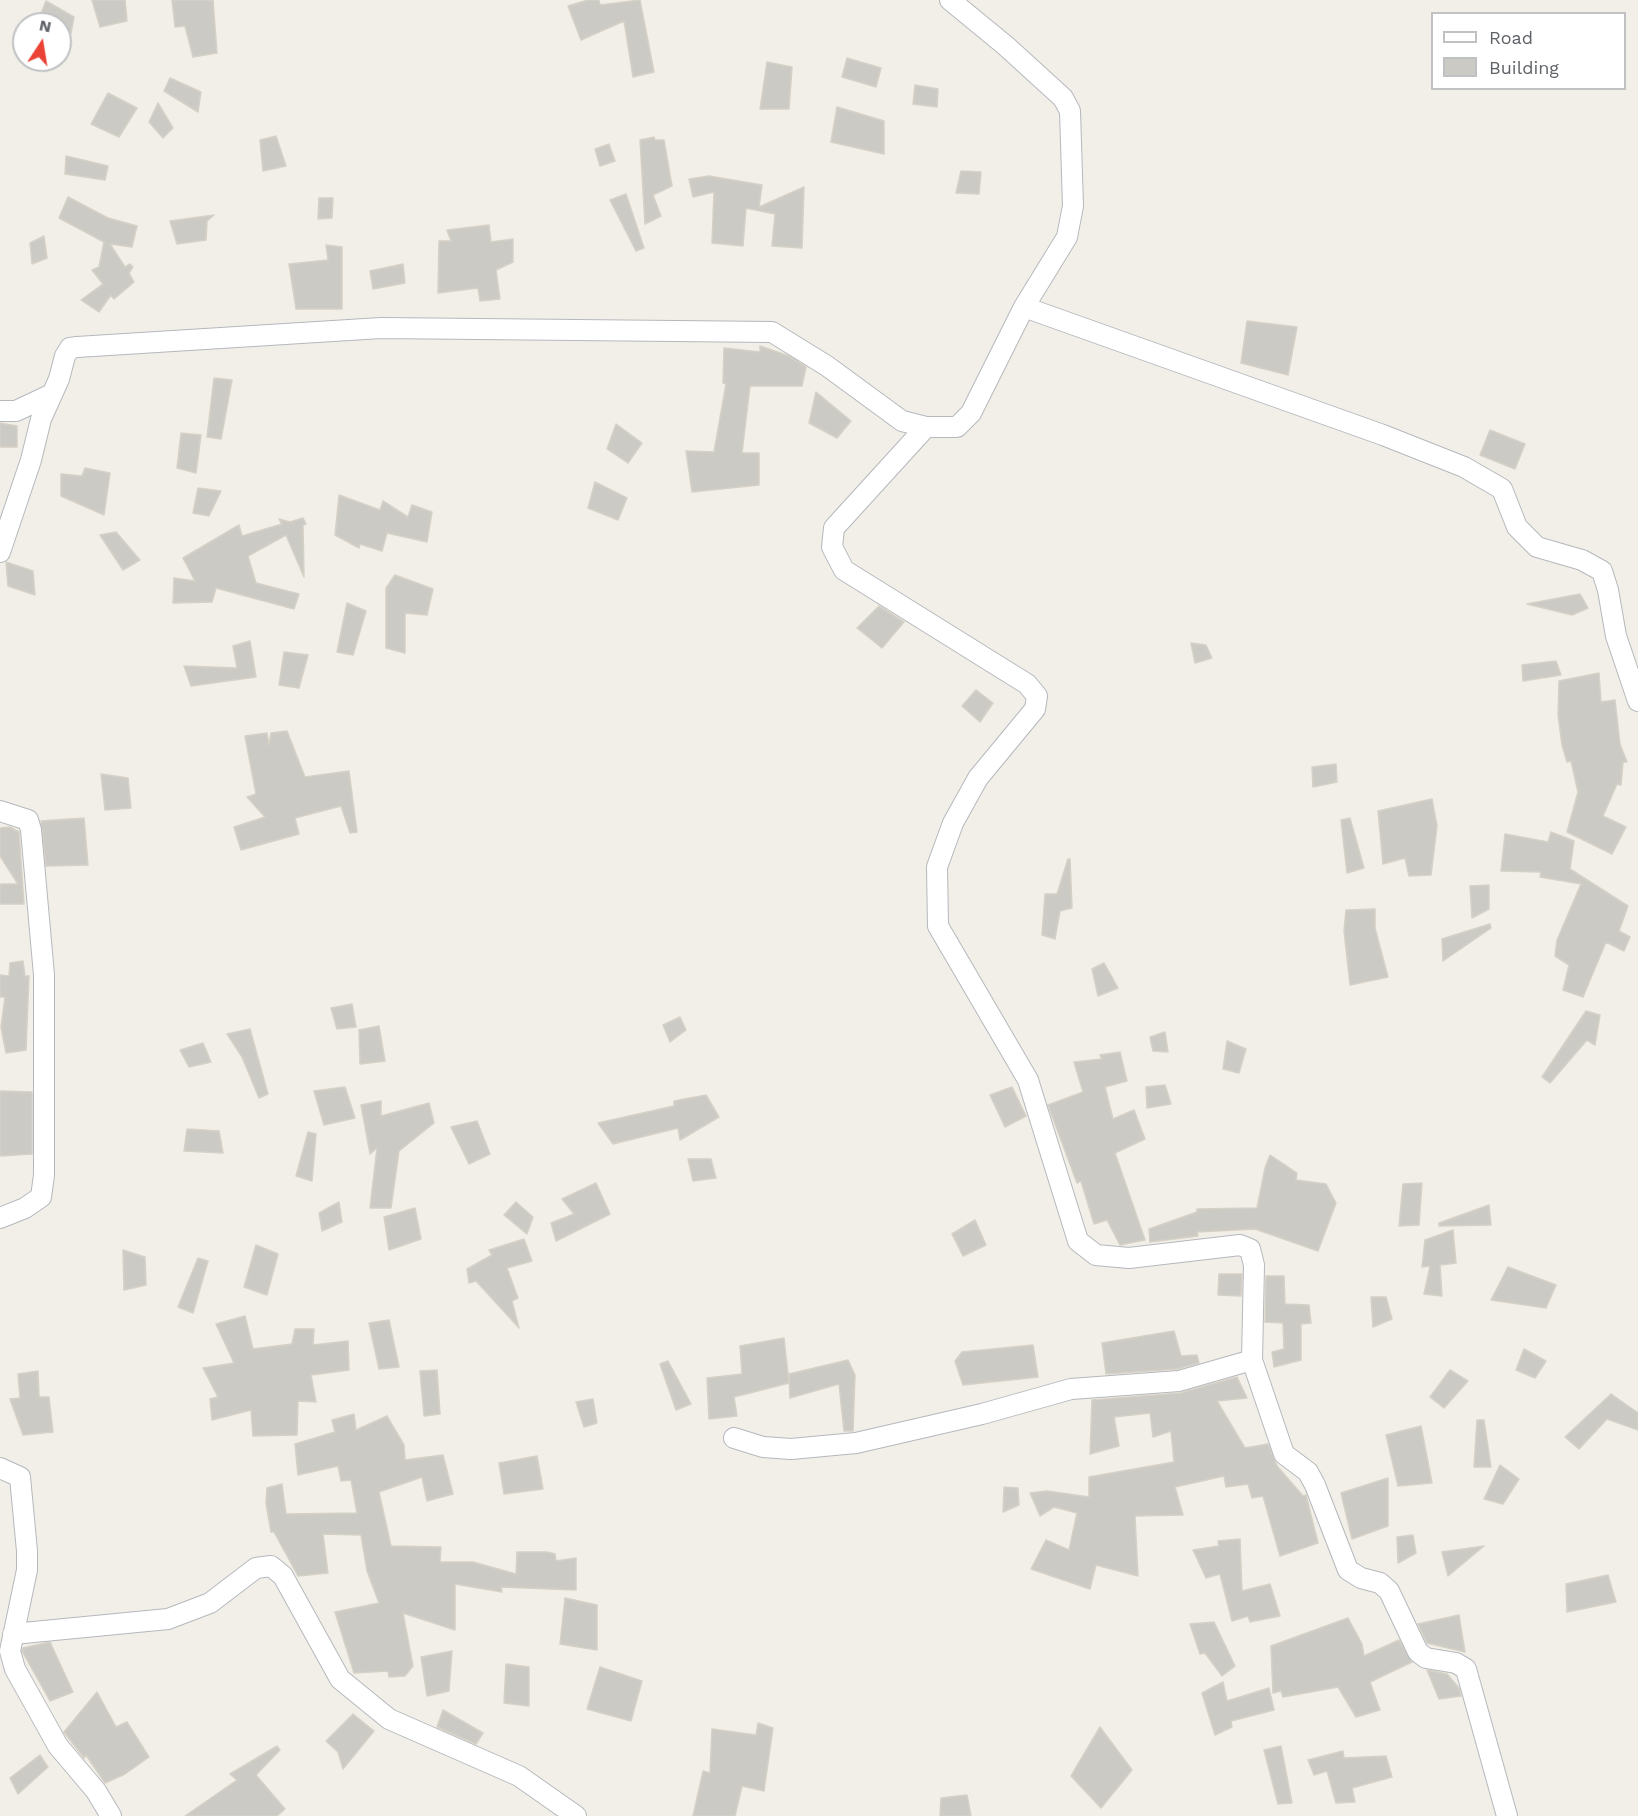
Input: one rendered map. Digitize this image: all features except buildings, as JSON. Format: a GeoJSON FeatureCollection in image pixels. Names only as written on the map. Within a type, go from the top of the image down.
{"type":"FeatureCollection","features":[{"type":"Feature","properties":{"kind":"street"},"geometry":{"type":"LineString","coordinates":[[0,552],[31,460],[41,419],[65,356],[70,348],[77,347],[381,328],[772,332],[827,366],[902,421],[926,427],[957,427],[971,413],[1024,308],[1067,237],[1073,206],[1070,111],[1063,98],[1006,46],[950,0]]}},
{"type":"Feature","properties":{"kind":"street"},"geometry":{"type":"LineString","coordinates":[[1024,308],[1383,435],[1464,466],[1502,489],[1517,527],[1537,547],[1582,560],[1602,571],[1608,590],[1616,636],[1638,701]]}},
{"type":"Feature","properties":{"kind":"street"},"geometry":{"type":"LineString","coordinates":[[0,411],[16,411],[52,394]]}},
{"type":"Feature","properties":{"kind":"street"},"geometry":{"type":"LineString","coordinates":[[926,427],[834,528],[832,547],[844,570],[1027,684],[1036,696],[1035,709],[978,778],[953,823],[937,867],[938,927],[1028,1080],[1078,1241],[1096,1255],[1129,1258],[1240,1245],[1250,1250],[1254,1265],[1252,1360],[1284,1454],[1308,1472],[1348,1570],[1361,1578],[1380,1584],[1389,1591],[1418,1652],[1426,1658],[1456,1664],[1466,1669],[1507,1816]]}},
{"type":"Feature","properties":{"kind":"street"},"geometry":{"type":"LineString","coordinates":[[0,811],[28,820],[31,830],[44,975],[45,1175],[41,1197],[25,1208],[0,1218]]}},
{"type":"Feature","properties":{"kind":"street"},"geometry":{"type":"LineString","coordinates":[[734,1438],[763,1447],[791,1449],[856,1443],[982,1414],[1071,1389],[1179,1381],[1252,1360]]}},
{"type":"Feature","properties":{"kind":"street"},"geometry":{"type":"LineString","coordinates":[[0,1468],[20,1477],[27,1551],[27,1570],[10,1651],[15,1669],[58,1746],[96,1791],[111,1816]]}},
{"type":"Feature","properties":{"kind":"street"},"geometry":{"type":"LineString","coordinates":[[13,1634],[168,1619],[210,1603],[256,1568],[270,1566],[283,1576],[340,1679],[389,1719],[519,1776],[576,1816]]}}]}
